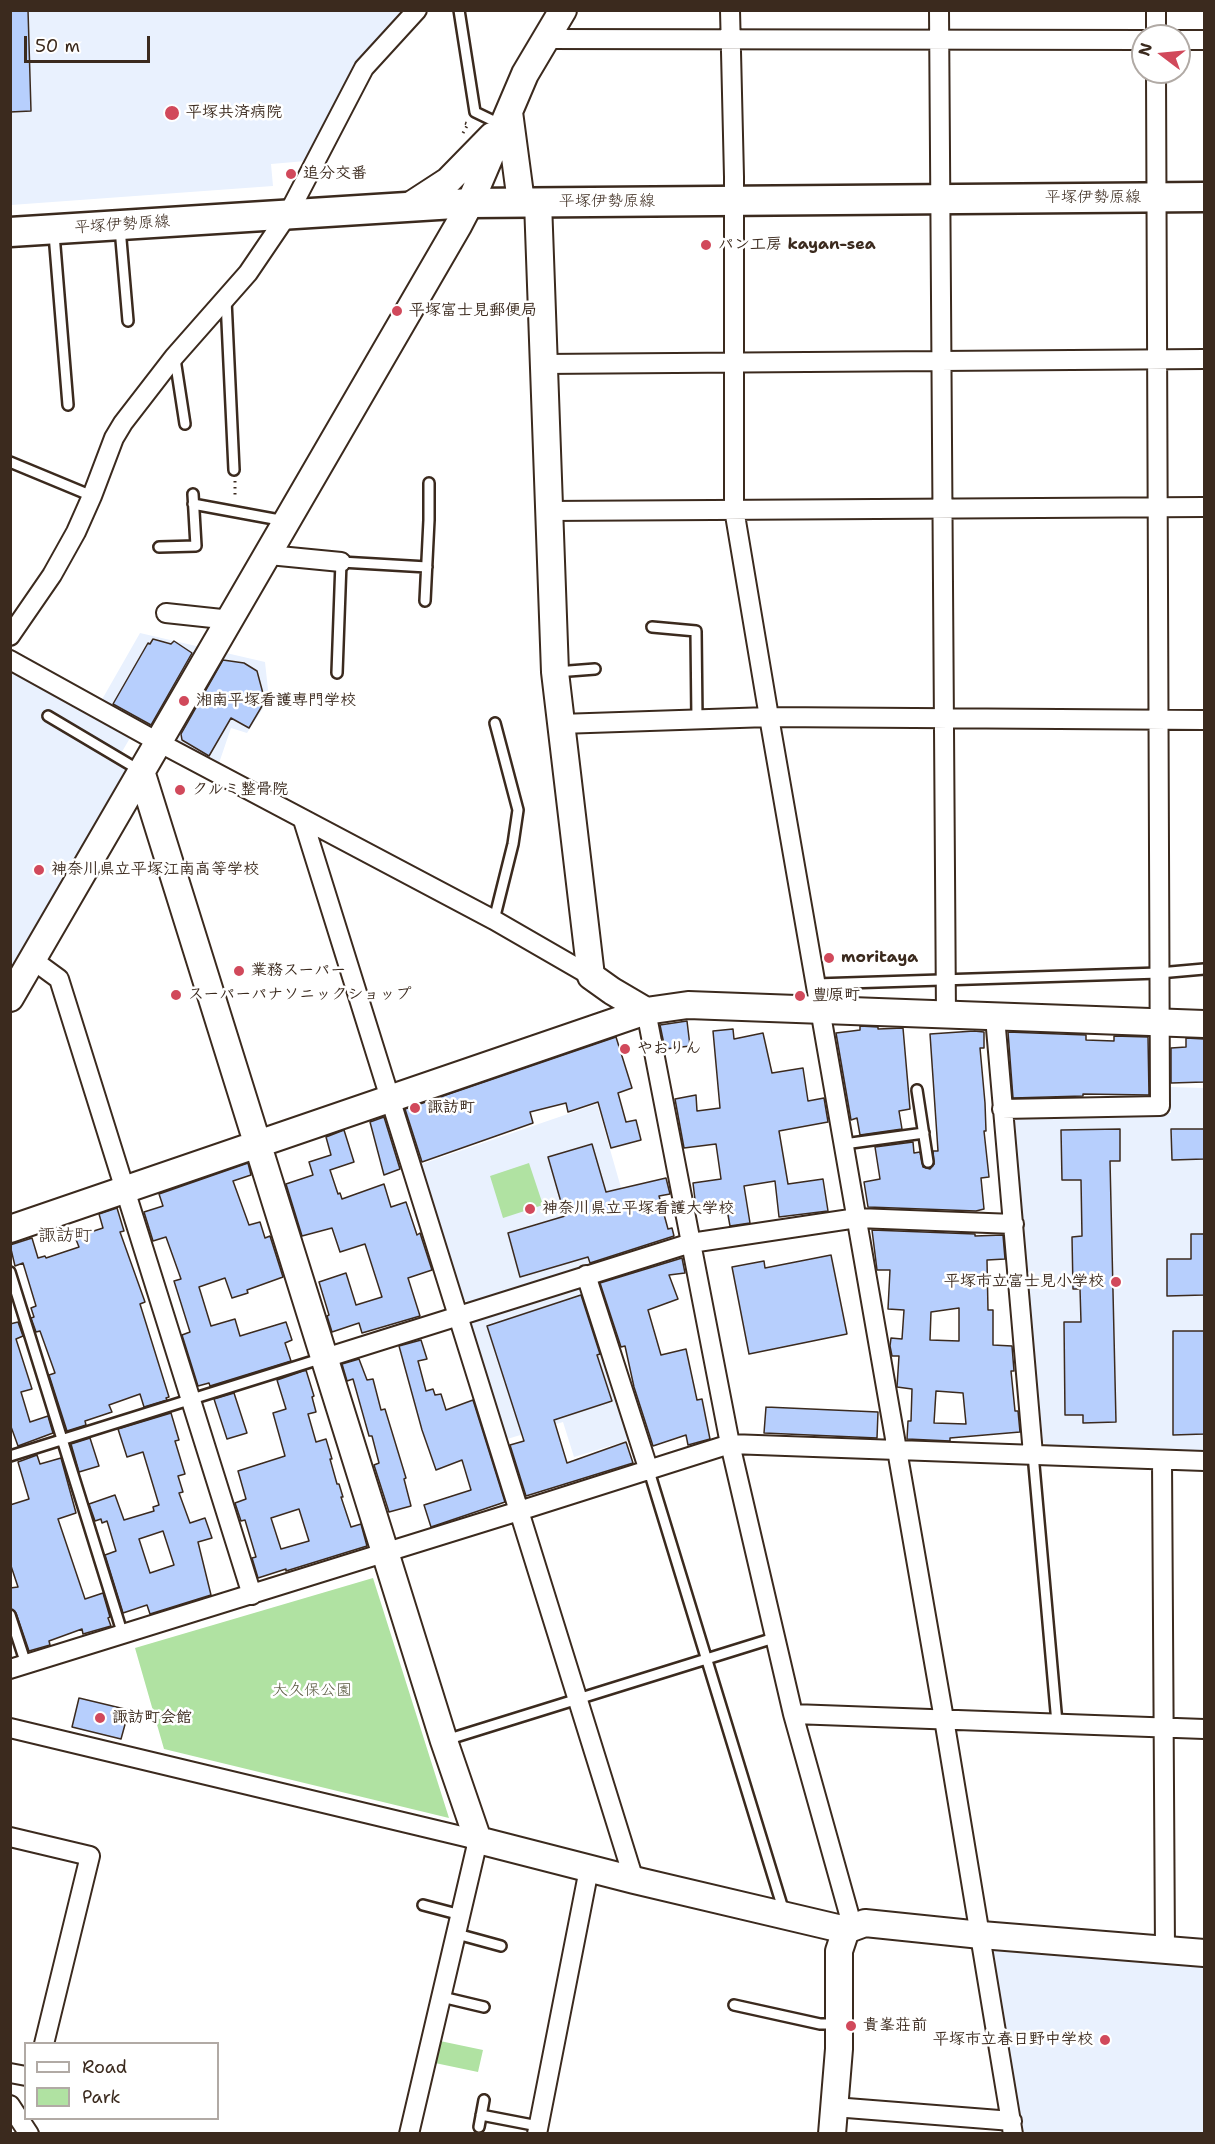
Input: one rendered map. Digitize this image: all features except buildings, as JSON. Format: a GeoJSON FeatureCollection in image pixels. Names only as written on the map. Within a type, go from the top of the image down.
{"type":"FeatureCollection","features":[{"type":"Feature","properties":{"kind":"main road","name":"平塚伊勢原線"},"geometry":{"type":"LineString","coordinates":[[10,232],[470,203],[1204,197]]}},
{"type":"Feature","properties":{"kind":"street"},"geometry":{"type":"LineString","coordinates":[[10,636],[52,575],[76,532],[114,438],[123,423],[174,357],[248,273],[288,214],[364,68],[417,10]]}},
{"type":"Feature","properties":{"kind":"street"},"geometry":{"type":"LineString","coordinates":[[10,998],[269,555],[470,203],[525,74],[563,10]]}},
{"type":"Feature","properties":{"kind":"street"},"geometry":{"type":"LineString","coordinates":[[730,10],[735,201],[734,508],[768,717],[857,1218],[1013,2127],[834,2107]]}},
{"type":"Feature","properties":{"kind":"street"},"geometry":{"type":"LineString","coordinates":[[939,10],[946,1015]]}},
{"type":"Feature","properties":{"kind":"street"},"geometry":{"type":"LineString","coordinates":[[547,39],[1131,40]]}},
{"type":"Feature","properties":{"kind":"street"},"geometry":{"type":"LineString","coordinates":[[1002,1109],[1160,1106],[1156,84]]}},
{"type":"Feature","properties":{"kind":"street"},"geometry":{"type":"LineString","coordinates":[[505,118],[529,202],[542,364],[555,672],[591,976]]}},
{"type":"Feature","properties":{"kind":"street"},"geometry":{"type":"LineString","coordinates":[[408,207],[448,181],[505,118]]}},
{"type":"Feature","properties":{"kind":"street"},"geometry":{"type":"LineString","coordinates":[[542,364],[1204,359]]}},
{"type":"Feature","properties":{"kind":"street"},"geometry":{"type":"LineString","coordinates":[[548,511],[734,508],[1204,507]]}},
{"type":"Feature","properties":{"kind":"street"},"geometry":{"type":"LineString","coordinates":[[269,555],[341,562]]}},
{"type":"Feature","properties":{"kind":"street"},"geometry":{"type":"LineString","coordinates":[[166,613],[231,620]]}},
{"type":"Feature","properties":{"kind":"street"},"geometry":{"type":"LineString","coordinates":[[10,660],[303,820],[494,920],[646,1011],[730,1444],[793,1714],[849,1914],[839,1951],[838,2024],[832,2133]]}},
{"type":"Feature","properties":{"kind":"street"},"geometry":{"type":"LineString","coordinates":[[560,724],[768,717],[1204,720]]}},
{"type":"Feature","properties":{"kind":"street"},"geometry":{"type":"LineString","coordinates":[[141,771],[385,1554],[478,1840],[410,2133]]}},
{"type":"Feature","properties":{"kind":"street"},"geometry":{"type":"LineString","coordinates":[[303,820],[634,1880]]}},
{"type":"Feature","properties":{"kind":"street"},"geometry":{"type":"LineString","coordinates":[[33,960],[59,980],[252,1595]]}},
{"type":"Feature","properties":{"kind":"street"},"geometry":{"type":"LineString","coordinates":[[10,1229],[646,1011],[688,1005],[818,997],[946,1015],[1204,1024]]}},
{"type":"Feature","properties":{"kind":"street"},"geometry":{"type":"LineString","coordinates":[[995,1017],[1034,1454]]}},
{"type":"Feature","properties":{"kind":"street"},"geometry":{"type":"LineString","coordinates":[[325,1358],[691,1243],[857,1218],[1014,1224]]}},
{"type":"Feature","properties":{"kind":"street"},"geometry":{"type":"LineString","coordinates":[[586,1275],[649,1471]]}},
{"type":"Feature","properties":{"kind":"street"},"geometry":{"type":"LineString","coordinates":[[18,1667],[385,1554],[730,1444],[1204,1461]]}},
{"type":"Feature","properties":{"kind":"street"},"geometry":{"type":"LineString","coordinates":[[1162,1460],[1165,1950]]}},
{"type":"Feature","properties":{"kind":"street"},"geometry":{"type":"LineString","coordinates":[[793,1714],[1204,1729]]}},
{"type":"Feature","properties":{"kind":"street"},"geometry":{"type":"LineString","coordinates":[[10,1728],[846,1930],[865,1923],[1204,1953]]}},
{"type":"Feature","properties":{"kind":"street"},"geometry":{"type":"LineString","coordinates":[[10,1837],[90,1856],[44,2042]]}},
{"type":"Feature","properties":{"kind":"street"},"geometry":{"type":"LineString","coordinates":[[538,2130],[589,1869]]}},
{"type":"Feature","properties":{"kind":"street"},"geometry":{"type":"LineString","coordinates":[[10,2105],[29,2133]]}},
{"type":"Feature","properties":{"kind":"lane"},"geometry":{"type":"LineString","coordinates":[[459,10],[476,112],[505,118]]}},
{"type":"Feature","properties":{"kind":"lane"},"geometry":{"type":"LineString","coordinates":[[120,225],[128,321]]}},
{"type":"Feature","properties":{"kind":"lane"},"geometry":{"type":"LineString","coordinates":[[53,230],[68,405]]}},
{"type":"Feature","properties":{"kind":"lane"},"geometry":{"type":"LineString","coordinates":[[226,300],[234,470]]}},
{"type":"Feature","properties":{"kind":"lane"},"geometry":{"type":"LineString","coordinates":[[174,357],[185,424]]}},
{"type":"Feature","properties":{"kind":"lane"},"geometry":{"type":"LineString","coordinates":[[10,462],[92,496]]}},
{"type":"Feature","properties":{"kind":"lane"},"geometry":{"type":"LineString","coordinates":[[425,601],[429,483]]}},
{"type":"Feature","properties":{"kind":"lane"},"geometry":{"type":"LineString","coordinates":[[159,547],[196,546],[193,499],[236,512],[288,521]]}},
{"type":"Feature","properties":{"kind":"lane"},"geometry":{"type":"LineString","coordinates":[[338,673],[341,562],[427,567]]}},
{"type":"Feature","properties":{"kind":"lane"},"geometry":{"type":"LineString","coordinates":[[652,627],[696,631],[697,720]]}},
{"type":"Feature","properties":{"kind":"lane"},"geometry":{"type":"LineString","coordinates":[[555,672],[595,669]]}},
{"type":"Feature","properties":{"kind":"lane"},"geometry":{"type":"LineString","coordinates":[[48,716],[141,771]]}},
{"type":"Feature","properties":{"kind":"lane"},"geometry":{"type":"LineString","coordinates":[[494,920],[513,844],[518,810],[495,723]]}},
{"type":"Feature","properties":{"kind":"lane"},"geometry":{"type":"LineString","coordinates":[[818,997],[945,981],[1159,973],[1204,969]]}},
{"type":"Feature","properties":{"kind":"lane"},"geometry":{"type":"LineString","coordinates":[[916,1090],[928,1162]]}},
{"type":"Feature","properties":{"kind":"lane"},"geometry":{"type":"LineString","coordinates":[[844,1144],[924,1133]]}},
{"type":"Feature","properties":{"kind":"lane"},"geometry":{"type":"LineString","coordinates":[[10,1272],[123,1635]]}},
{"type":"Feature","properties":{"kind":"lane"},"geometry":{"type":"LineString","coordinates":[[10,1456],[325,1358]]}},
{"type":"Feature","properties":{"kind":"lane"},"geometry":{"type":"LineString","coordinates":[[1034,1454],[1057,1723]]}},
{"type":"Feature","properties":{"kind":"lane"},"geometry":{"type":"LineString","coordinates":[[649,1471],[785,1914]]}},
{"type":"Feature","properties":{"kind":"lane"},"geometry":{"type":"LineString","coordinates":[[10,1615],[18,1667]]}},
{"type":"Feature","properties":{"kind":"lane"},"geometry":{"type":"LineString","coordinates":[[444,1741],[774,1638]]}},
{"type":"Feature","properties":{"kind":"lane"},"geometry":{"type":"LineString","coordinates":[[423,1905],[462,1915]]}},
{"type":"Feature","properties":{"kind":"lane"},"geometry":{"type":"LineString","coordinates":[[457,1934],[501,1946]]}},
{"type":"Feature","properties":{"kind":"lane"},"geometry":{"type":"LineString","coordinates":[[442,1997],[484,2007]]}},
{"type":"Feature","properties":{"kind":"lane"},"geometry":{"type":"LineString","coordinates":[[734,2005],[820,2024],[838,2024]]}},
{"type":"Feature","properties":{"kind":"lane"},"geometry":{"type":"LineString","coordinates":[[479,2127],[484,2100]]}},
{"type":"Feature","properties":{"kind":"lane"},"geometry":{"type":"LineString","coordinates":[[481,2115],[538,2130]]}},
{"type":"Feature","properties":{"kind":"path"},"geometry":{"type":"LineString","coordinates":[[234,470],[236,512]]}},
{"type":"Feature","properties":{"kind":"shaded area","name":"平塚共済病院"},"geometry":{"type":"Polygon","coordinates":[[[11,11],[409,11],[306,161],[271,164],[273,186],[11,205],[11,11]]]}},
{"type":"Feature","properties":{"kind":"shaded area","name":"湘南平塚看護専門学校"},"geometry":{"type":"Polygon","coordinates":[[[140,633],[265,662],[269,699],[247,733],[231,728],[218,766],[100,703],[140,633]]]}},
{"type":"Feature","properties":{"kind":"shaded area","name":"神奈川県立平塚江南高等学校"},"geometry":{"type":"Polygon","coordinates":[[[11,671],[130,738],[116,762],[125,768],[125,772],[11,969],[11,671]]]}},
{"type":"Feature","properties":{"kind":"shaded area","name":"平塚市立富士見小学校"},"geometry":{"type":"Polygon","coordinates":[[[1171,1087],[1204,1088],[1204,1452],[1049,1447],[1043,1442],[1013,1123],[1016,1115],[1171,1113],[1171,1087]]]}},
{"type":"Feature","properties":{"kind":"shaded area","name":"神奈川県立平塚看護大学校"},"geometry":{"type":"Polygon","coordinates":[[[597,1104],[640,1254],[473,1305],[462,1299],[419,1165],[597,1104]]]}},
{"type":"Feature","properties":{"kind":"shaded area"},"geometry":{"type":"Polygon","coordinates":[[[579,1285],[585,1288],[633,1439],[574,1457],[563,1422],[504,1440],[468,1322],[579,1285]]]}},
{"type":"Feature","properties":{"kind":"shaded area","name":"平塚市立春日野中学校"},"geometry":{"type":"Polygon","coordinates":[[[996,1949],[1204,1965],[1204,2133],[1020,2133],[990,1952],[996,1949]]]}},
{"type":"Feature","properties":{"kind":"green space"},"geometry":{"type":"Polygon","coordinates":[[[529,1163],[543,1205],[503,1218],[490,1176],[529,1163]]]}},
{"type":"Feature","properties":{"kind":"green space","name":"大久保公園"},"geometry":{"type":"Polygon","coordinates":[[[373,1578],[449,1818],[164,1749],[135,1648],[373,1578]]]}},
{"type":"Feature","properties":{"kind":"green space"},"geometry":{"type":"Polygon","coordinates":[[[440,2041],[483,2050],[478,2072],[435,2063],[440,2041]]]}},
{"type":"Feature","properties":{"kind":"place","name":"平塚共済病院"},"geometry":{"type":"Point","coordinates":[172,113]}},
{"type":"Feature","properties":{"kind":"place","name":"追分交番"},"geometry":{"type":"Point","coordinates":[291,174]}},
{"type":"Feature","properties":{"kind":"place","name":"パン工房 kayan-sea"},"geometry":{"type":"Point","coordinates":[706,245]}},
{"type":"Feature","properties":{"kind":"place","name":"平塚富士見郵便局"},"geometry":{"type":"Point","coordinates":[397,311]}},
{"type":"Feature","properties":{"kind":"place","name":"湘南平塚看護専門学校"},"geometry":{"type":"Point","coordinates":[184,701]}},
{"type":"Feature","properties":{"kind":"place","name":"クルミ整骨院"},"geometry":{"type":"Point","coordinates":[180,790]}},
{"type":"Feature","properties":{"kind":"place","name":"神奈川県立平塚江南高等学校"},"geometry":{"type":"Point","coordinates":[39,870]}},
{"type":"Feature","properties":{"kind":"place","name":"moritaya"},"geometry":{"type":"Point","coordinates":[829,958]}},
{"type":"Feature","properties":{"kind":"place","name":"業務スーパー"},"geometry":{"type":"Point","coordinates":[239,971]}},
{"type":"Feature","properties":{"kind":"place","name":"スーパーパナソニックショップ"},"geometry":{"type":"Point","coordinates":[176,995]}},
{"type":"Feature","properties":{"kind":"place","name":"豊原町"},"geometry":{"type":"Point","coordinates":[800,996]}},
{"type":"Feature","properties":{"kind":"place","name":"やおりん"},"geometry":{"type":"Point","coordinates":[625,1049]}},
{"type":"Feature","properties":{"kind":"place","name":"諏訪町"},"geometry":{"type":"Point","coordinates":[415,1108]}},
{"type":"Feature","properties":{"kind":"place","name":"神奈川県立平塚看護大学校"},"geometry":{"type":"Point","coordinates":[530,1209]}},
{"type":"Feature","properties":{"kind":"place","name":"平塚市立富士見小学校"},"geometry":{"type":"Point","coordinates":[1116,1282]}},
{"type":"Feature","properties":{"kind":"place","name":"諏訪町会館"},"geometry":{"type":"Point","coordinates":[100,1718]}},
{"type":"Feature","properties":{"kind":"place","name":"貴峯荘前"},"geometry":{"type":"Point","coordinates":[851,2026]}},
{"type":"Feature","properties":{"kind":"place","name":"平塚市立春日野中学校"},"geometry":{"type":"Point","coordinates":[1105,2040]}},
{"type":"Feature","properties":{"kind":"district","name":"諏訪町"},"geometry":{"type":"Point","coordinates":[65,1236]}}]}
